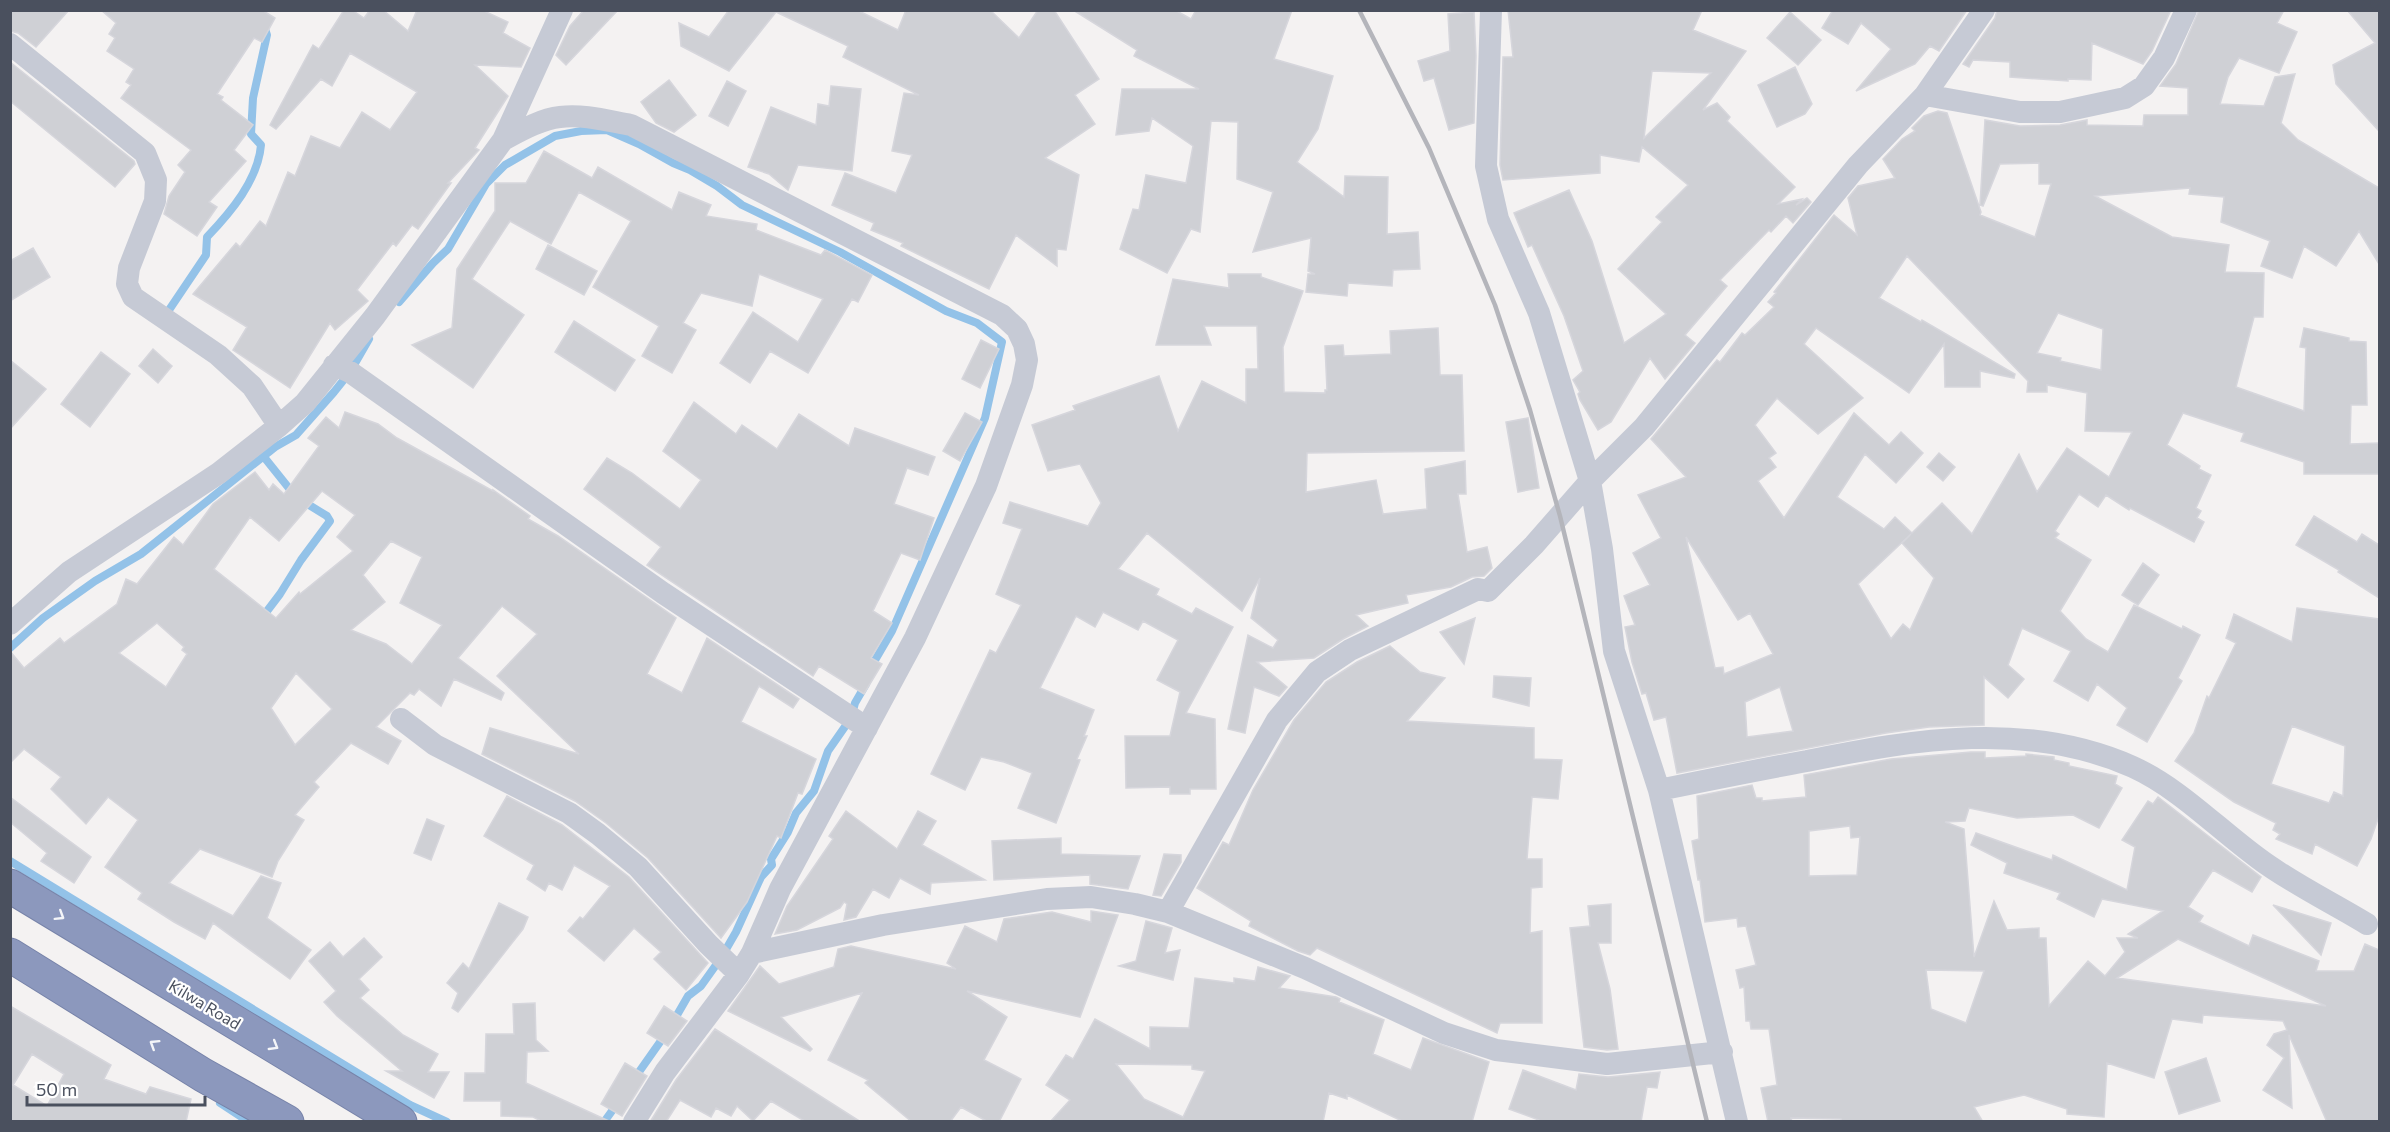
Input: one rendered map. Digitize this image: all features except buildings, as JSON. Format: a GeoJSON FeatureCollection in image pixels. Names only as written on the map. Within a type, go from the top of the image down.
{"type":"FeatureCollection","features":[{"type":"Feature","properties":{"kind":"highway","name":"Kilwa Road"},"geometry":{"type":"LineString","coordinates":[[10,885],[400,1122]]}},
{"type":"Feature","properties":{"kind":"highway"},"geometry":{"type":"LineString","coordinates":[[10,955],[203,1075],[287,1122]]}},
{"type":"Feature","properties":{"kind":"street"},"geometry":{"type":"LineString","coordinates":[[10,624],[69,572],[219,473],[305,403],[375,316],[503,140],[562,10]]}},
{"type":"Feature","properties":{"kind":"street"},"geometry":{"type":"LineString","coordinates":[[1491,10],[1486,166],[1490,188],[1498,219],[1539,313],[1590,481],[1602,549],[1614,651],[1659,790],[1737,1122]]}},
{"type":"Feature","properties":{"kind":"street"},"geometry":{"type":"LineString","coordinates":[[1168,912],[1277,720],[1317,672],[1360,645],[1478,589],[1488,591],[1534,546],[1590,481],[1644,427],[1858,165],[1925,95],[1984,10]]}},
{"type":"Feature","properties":{"kind":"street"},"geometry":{"type":"LineString","coordinates":[[1925,95],[2020,111],[2060,112],[2125,98],[2144,86],[2164,58],[2186,10]]}},
{"type":"Feature","properties":{"kind":"street"},"geometry":{"type":"LineString","coordinates":[[10,44],[145,153],[156,180],[155,201],[129,268],[127,284],[130,291],[133,297],[218,355],[252,387],[279,426]]}},
{"type":"Feature","properties":{"kind":"street"},"geometry":{"type":"LineString","coordinates":[[503,140],[525,129],[559,117],[592,117],[631,125],[1002,315],[1017,328],[1024,344],[1027,360],[1022,385],[986,486],[915,638],[780,889],[752,953],[739,974],[665,1072],[634,1122]]}},
{"type":"Feature","properties":{"kind":"street"},"geometry":{"type":"LineString","coordinates":[[334,365],[350,372],[663,593],[867,728]]}},
{"type":"Feature","properties":{"kind":"street"},"geometry":{"type":"LineString","coordinates":[[401,719],[435,745],[569,813],[598,834],[638,867],[708,944],[739,974]]}},
{"type":"Feature","properties":{"kind":"street"},"geometry":{"type":"LineString","coordinates":[[1659,790],[1887,745],[1930,739],[2028,738],[2097,753],[2133,767],[2160,782],[2260,860],[2367,924]]}},
{"type":"Feature","properties":{"kind":"street"},"geometry":{"type":"LineString","coordinates":[[752,953],[884,926],[1047,899],[1091,897],[1168,912],[1305,968],[1444,1033],[1497,1050],[1607,1064],[1722,1052]]}},
{"type":"Feature","properties":{"kind":"waterway"},"geometry":{"type":"LineString","coordinates":[[169,310],[206,255],[207,237],[234,206],[255,171],[261,145],[251,134],[253,98],[267,35],[264,26]]}},
{"type":"Feature","properties":{"kind":"waterway"},"geometry":{"type":"LineString","coordinates":[[399,302],[448,249],[486,184],[505,165],[555,136],[581,131],[607,130],[690,170],[717,186],[742,205],[840,252],[946,311],[977,323],[1002,342],[985,418],[892,631],[871,667]]}},
{"type":"Feature","properties":{"kind":"waterway"},"geometry":{"type":"LineString","coordinates":[[10,648],[43,618],[95,581],[141,554],[275,447],[296,435],[350,372],[369,339]]}},
{"type":"Feature","properties":{"kind":"waterway"},"geometry":{"type":"LineString","coordinates":[[261,619],[330,521],[327,516],[296,497],[264,457]]}},
{"type":"Feature","properties":{"kind":"waterway"},"geometry":{"type":"LineString","coordinates":[[673,1022],[688,996],[701,986],[736,932],[761,877],[772,865],[771,859],[788,832],[796,813],[814,791],[828,751],[851,718],[855,703],[866,684]]}},
{"type":"Feature","properties":{"kind":"waterway"},"geometry":{"type":"LineString","coordinates":[[10,861],[410,1105],[447,1122]]}},
{"type":"Feature","properties":{"kind":"waterway"},"geometry":{"type":"LineString","coordinates":[[634,1079],[665,1035]]}},
{"type":"Feature","properties":{"kind":"waterway"},"geometry":{"type":"LineString","coordinates":[[220,1103],[249,1122]]}},
{"type":"Feature","properties":{"kind":"waterway"},"geometry":{"type":"LineString","coordinates":[[604,1122],[617,1104]]}},
{"type":"Feature","properties":{"kind":"railway"},"geometry":{"type":"LineString","coordinates":[[1359,10],[1429,148],[1495,305],[1530,410],[1560,516],[1707,1122]]}}]}
